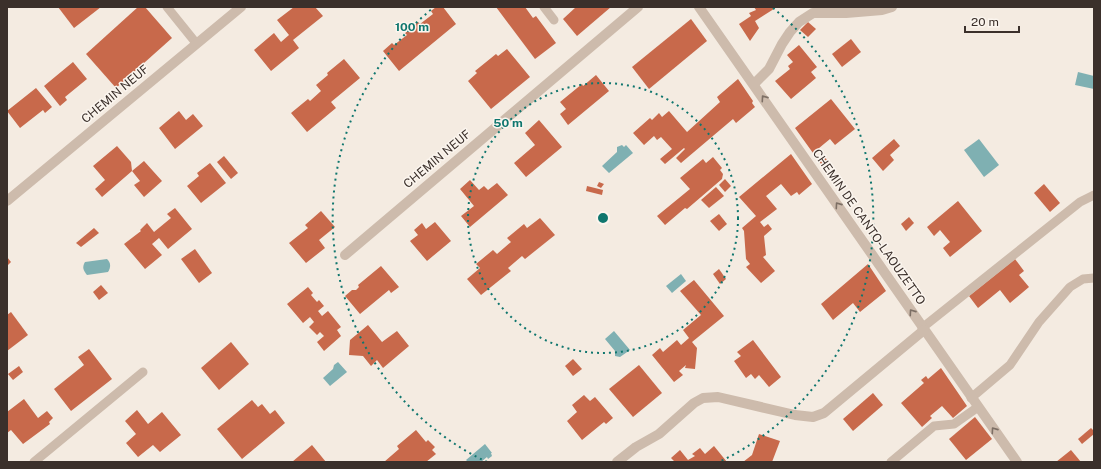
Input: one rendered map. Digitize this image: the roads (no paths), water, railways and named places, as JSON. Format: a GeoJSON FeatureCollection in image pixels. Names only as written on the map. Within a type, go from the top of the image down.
{"type":"FeatureCollection","features":[{"type":"Feature","properties":{"kind":"street","name":"CHEMIN NEUF"},"geometry":{"type":"LineString","coordinates":[[7,201],[241,7]]}},
{"type":"Feature","properties":{"kind":"street","name":"CHEMIN NEUF"},"geometry":{"type":"LineString","coordinates":[[345,255],[638,7]]}},
{"type":"Feature","properties":{"kind":"street","name":"CHEMIN DE CANTO-LAOUZETTO"},"geometry":{"type":"LineString","coordinates":[[699,7],[1017,462]]}},
{"type":"Feature","properties":{"kind":"street"},"geometry":{"type":"LineString","coordinates":[[754,84],[769,69],[790,32],[799,22],[813,13],[846,13],[882,10],[892,7]]}},
{"type":"Feature","properties":{"kind":"street"},"geometry":{"type":"LineString","coordinates":[[617,462],[636,447],[659,434],[694,403],[703,398],[718,397],[795,415],[812,417],[824,414],[923,329]]}},
{"type":"Feature","properties":{"kind":"lane"},"geometry":{"type":"LineString","coordinates":[[167,7],[196,44]]}},
{"type":"Feature","properties":{"kind":"lane"},"geometry":{"type":"LineString","coordinates":[[544,7],[554,20]]}},
{"type":"Feature","properties":{"kind":"lane"},"geometry":{"type":"LineString","coordinates":[[923,329],[1080,202],[1094,195]]}},
{"type":"Feature","properties":{"kind":"lane"},"geometry":{"type":"LineString","coordinates":[[971,398],[1010,365],[1039,322],[1070,287],[1083,279],[1094,278]]}},
{"type":"Feature","properties":{"kind":"lane"},"geometry":{"type":"LineString","coordinates":[[34,462],[143,372]]}},
{"type":"Feature","properties":{"kind":"lane"},"geometry":{"type":"LineString","coordinates":[[891,462],[934,426],[954,424],[978,407]]}},
{"type":"Feature","properties":{"kind":"water"},"geometry":{"type":"Polygon","coordinates":[[[1078,72],[1094,76],[1094,89],[1075,85],[1078,72]]]}},
{"type":"Feature","properties":{"kind":"water"},"geometry":{"type":"Polygon","coordinates":[[[979,139],[999,165],[984,177],[964,150],[979,139]]]}},
{"type":"Feature","properties":{"kind":"water"},"geometry":{"type":"Polygon","coordinates":[[[622,145],[624,147],[626,145],[633,153],[609,173],[602,166],[617,152],[617,147],[622,145]]]}},
{"type":"Feature","properties":{"kind":"water"},"geometry":{"type":"Polygon","coordinates":[[[107,259],[110,265],[108,272],[87,275],[83,268],[85,262],[107,259]]]}},
{"type":"Feature","properties":{"kind":"water"},"geometry":{"type":"Polygon","coordinates":[[[681,274],[686,281],[672,293],[666,286],[681,274]]]}},
{"type":"Feature","properties":{"kind":"water"},"geometry":{"type":"Polygon","coordinates":[[[614,331],[630,350],[620,357],[615,356],[615,351],[605,339],[614,331]]]}},
{"type":"Feature","properties":{"kind":"water"},"geometry":{"type":"Polygon","coordinates":[[[338,362],[347,372],[330,386],[323,378],[338,362]]]}},
{"type":"Feature","properties":{"kind":"water"},"geometry":{"type":"Polygon","coordinates":[[[485,444],[492,453],[492,456],[488,459],[487,457],[481,462],[468,462],[466,460],[485,444]]]}}]}
